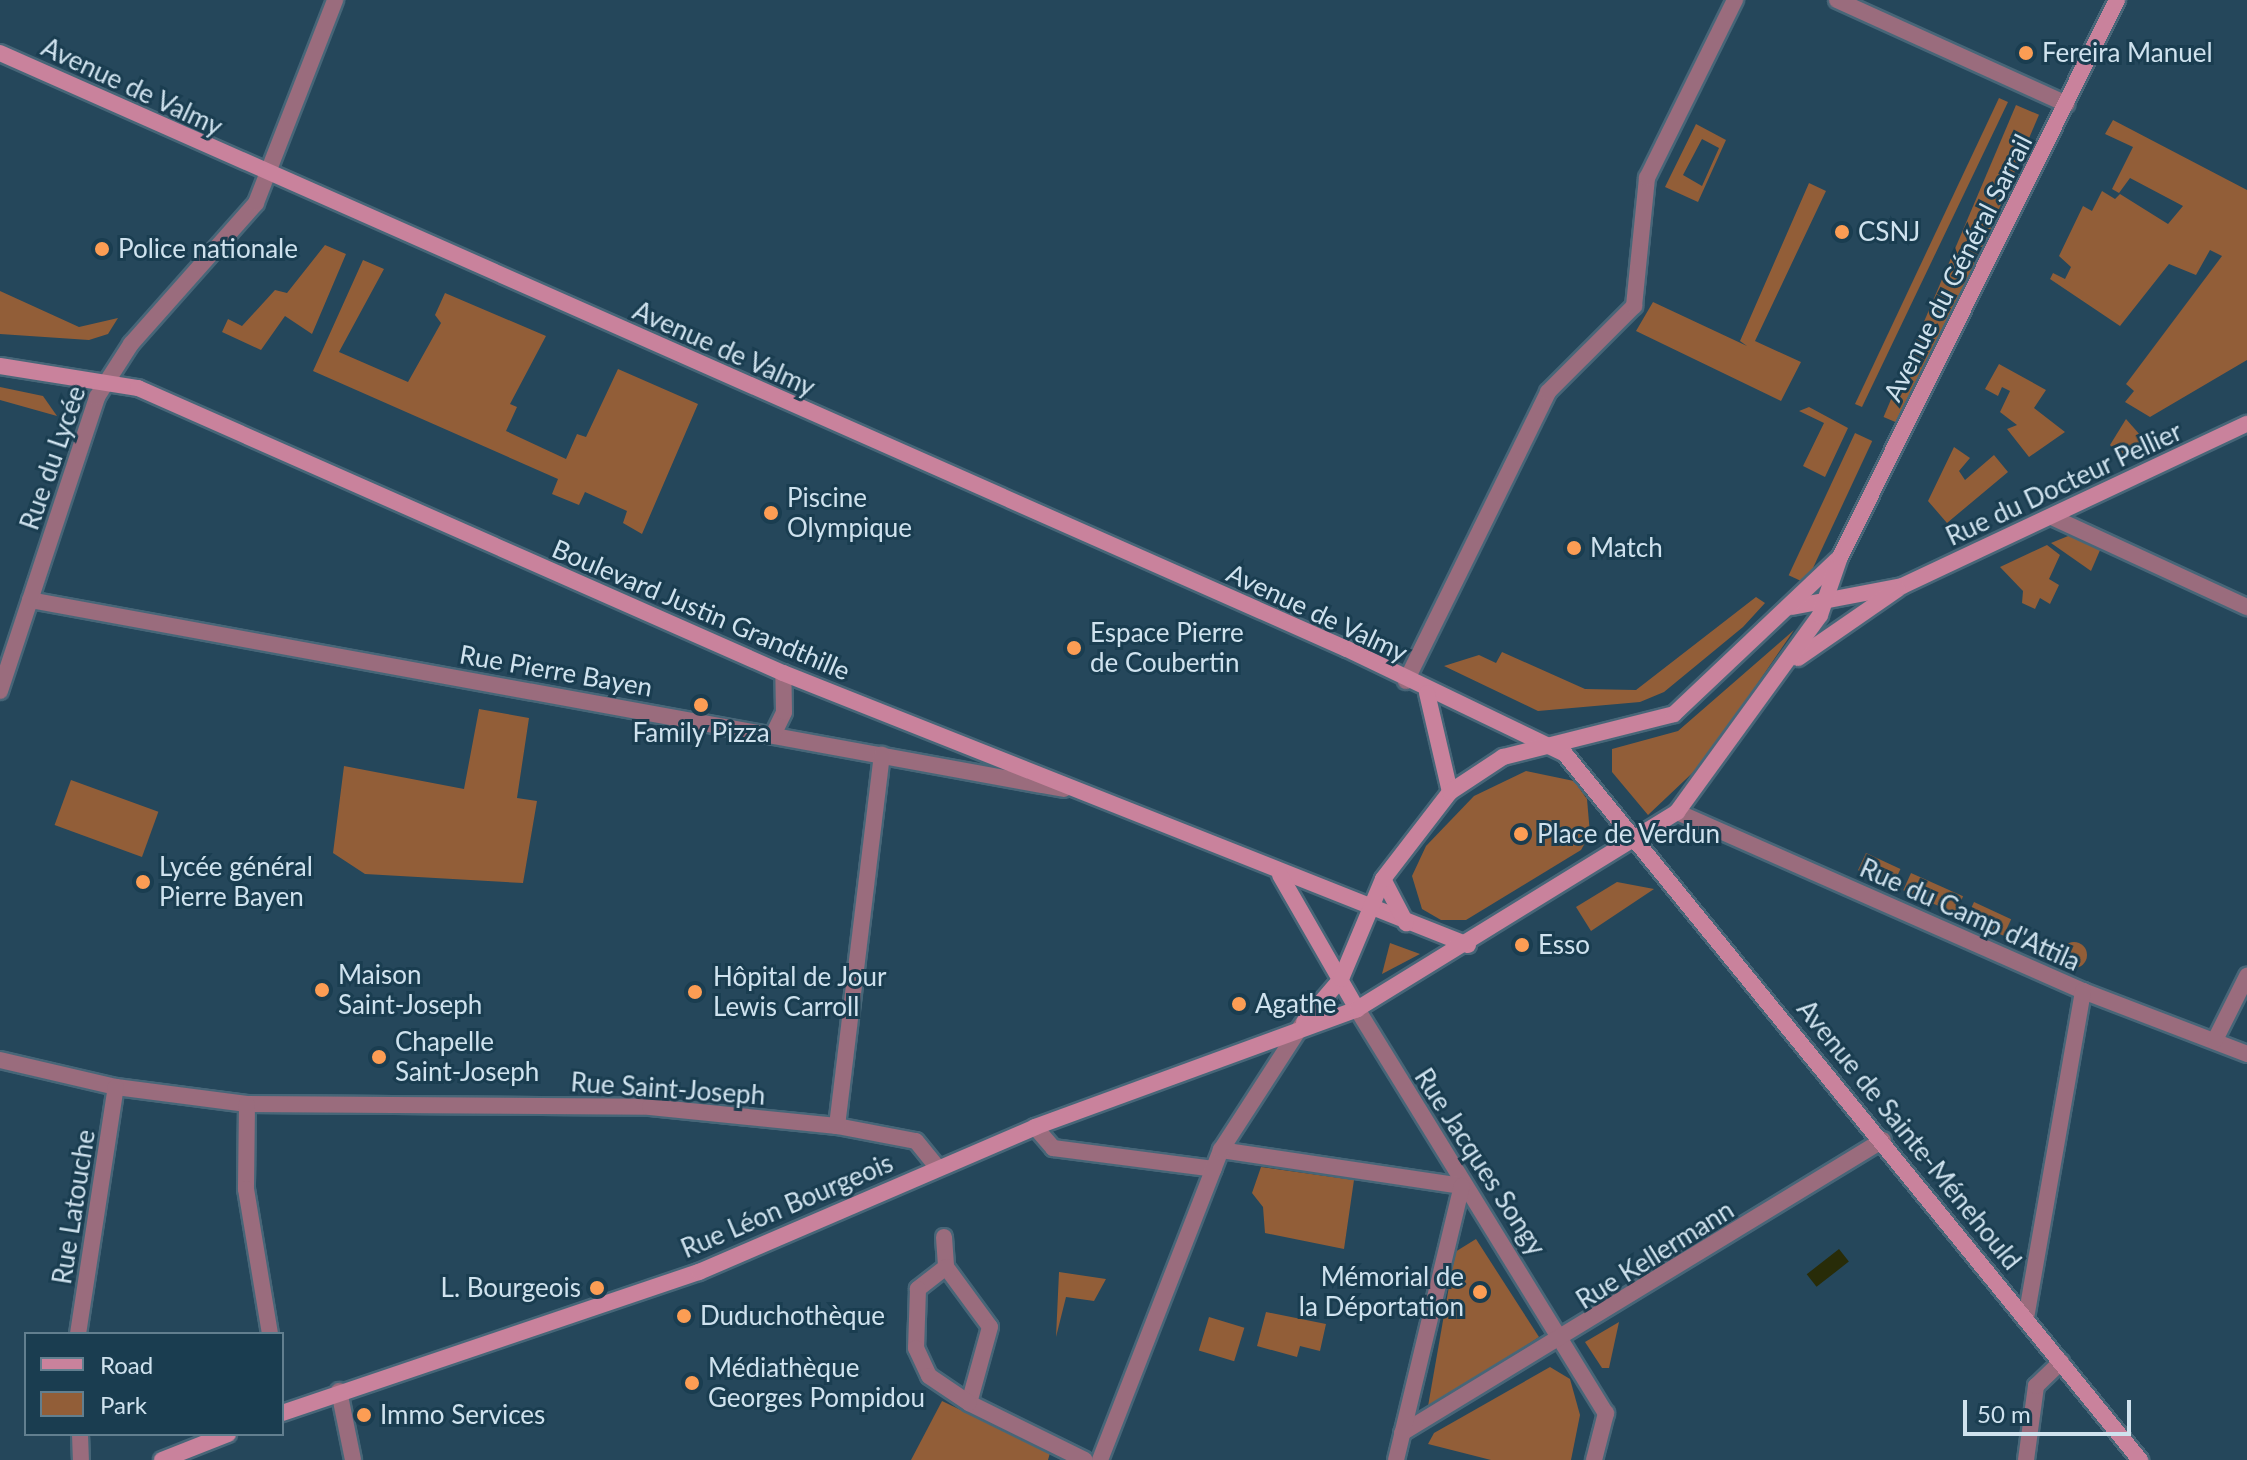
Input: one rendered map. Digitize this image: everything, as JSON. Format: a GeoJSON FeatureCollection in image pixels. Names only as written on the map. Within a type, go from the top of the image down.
{"type":"FeatureCollection","features":[{"type":"Feature","properties":{"kind":"main road","name":"Avenue du Général Sarrail"},"geometry":{"type":"LineString","coordinates":[[1824,608],[1840,557],[2117,0]]}},
{"type":"Feature","properties":{"kind":"main road","name":"Avenue de Valmy"},"geometry":{"type":"LineString","coordinates":[[0,53],[269,176],[1347,649],[1427,693],[1546,743]]}},
{"type":"Feature","properties":{"kind":"main road","name":"Boulevard Justin Grandthille"},"geometry":{"type":"LineString","coordinates":[[0,366],[107,379],[783,673],[1369,910]]}},
{"type":"Feature","properties":{"kind":"main road","name":"Rue du Docteur Pellier"},"geometry":{"type":"LineString","coordinates":[[1792,607],[1824,608],[1902,586],[2247,424]]}},
{"type":"Feature","properties":{"kind":"main road","name":"Avenue du Général Sarrail"},"geometry":{"type":"LineString","coordinates":[[1792,607],[1840,557]]}},
{"type":"Feature","properties":{"kind":"main road","name":"Rue du Docteur Pellier"},"geometry":{"type":"LineString","coordinates":[[1794,661],[1902,586]]}},
{"type":"Feature","properties":{"kind":"main road"},"geometry":{"type":"LineString","coordinates":[[1341,979],[1383,879],[1450,792],[1503,757],[1546,743],[1674,714],[1792,607]]}},
{"type":"Feature","properties":{"kind":"main road"},"geometry":{"type":"LineString","coordinates":[[1280,875],[1357,1009],[1641,839],[1677,812],[1794,661],[1824,608]]}},
{"type":"Feature","properties":{"kind":"main road","name":"Avenue de Valmy"},"geometry":{"type":"LineString","coordinates":[[1427,693],[1450,792]]}},
{"type":"Feature","properties":{"kind":"main road"},"geometry":{"type":"LineString","coordinates":[[1546,743],[1583,768],[1641,839]]}},
{"type":"Feature","properties":{"kind":"main road","name":"Avenue de Sainte-Ménehould"},"geometry":{"type":"LineString","coordinates":[[1641,839],[2140,1460]]}},
{"type":"Feature","properties":{"kind":"main road"},"geometry":{"type":"LineString","coordinates":[[1383,879],[1407,925]]}},
{"type":"Feature","properties":{"kind":"main road"},"geometry":{"type":"LineString","coordinates":[[1369,910],[1468,945]]}},
{"type":"Feature","properties":{"kind":"main road","name":"Rue Léon Bourgeois"},"geometry":{"type":"LineString","coordinates":[[1303,1024],[1341,979]]}},
{"type":"Feature","properties":{"kind":"main road","name":"Rue Léon Bourgeois"},"geometry":{"type":"LineString","coordinates":[[284,1409],[699,1272],[1035,1127],[1303,1024],[1357,1009]]}},
{"type":"Feature","properties":{"kind":"main road"},"geometry":{"type":"LineString","coordinates":[[162,1460],[223,1436]]}},
{"type":"Feature","properties":{"kind":"street"},"geometry":{"type":"LineString","coordinates":[[107,379],[256,203],[335,0]]}},
{"type":"Feature","properties":{"kind":"street"},"geometry":{"type":"LineString","coordinates":[[1406,681],[1548,392],[1634,306],[1647,178],[1735,0]]}},
{"type":"Feature","properties":{"kind":"street"},"geometry":{"type":"LineString","coordinates":[[1837,0],[2066,104]]}},
{"type":"Feature","properties":{"kind":"street","name":"Rue du Lycée"},"geometry":{"type":"LineString","coordinates":[[0,691],[107,379]]}},
{"type":"Feature","properties":{"kind":"street"},"geometry":{"type":"LineString","coordinates":[[2052,517],[2247,607]]}},
{"type":"Feature","properties":{"kind":"street","name":"Rue Pierre Bayen"},"geometry":{"type":"LineString","coordinates":[[30,600],[1074,791]]}},
{"type":"Feature","properties":{"kind":"street"},"geometry":{"type":"LineString","coordinates":[[773,735],[784,712],[783,673]]}},
{"type":"Feature","properties":{"kind":"street"},"geometry":{"type":"LineString","coordinates":[[837,1126],[882,755]]}},
{"type":"Feature","properties":{"kind":"street","name":"Rue du Camp d'Attila"},"geometry":{"type":"LineString","coordinates":[[1677,812],[2083,991],[2247,1054]]}},
{"type":"Feature","properties":{"kind":"street"},"geometry":{"type":"LineString","coordinates":[[2215,1040],[2247,976]]}},
{"type":"Feature","properties":{"kind":"street"},"geometry":{"type":"LineString","coordinates":[[2026,1318],[2083,991]]}},
{"type":"Feature","properties":{"kind":"street","name":"Rue Jacques Songy"},"geometry":{"type":"LineString","coordinates":[[1357,1009],[1462,1186],[1565,1340]]}},
{"type":"Feature","properties":{"kind":"street"},"geometry":{"type":"LineString","coordinates":[[1100,1460],[1221,1150],[1303,1024]]}},
{"type":"Feature","properties":{"kind":"street","name":"Rue Saint-Joseph"},"geometry":{"type":"LineString","coordinates":[[0,1060],[116,1087],[247,1104],[650,1107],[837,1126],[916,1141],[937,1167]]}},
{"type":"Feature","properties":{"kind":"street","name":"Rue Latouche"},"geometry":{"type":"LineString","coordinates":[[78,1332],[116,1087]]}},
{"type":"Feature","properties":{"kind":"street"},"geometry":{"type":"LineString","coordinates":[[247,1104],[246,1189],[270,1332]]}},
{"type":"Feature","properties":{"kind":"street"},"geometry":{"type":"LineString","coordinates":[[1035,1127],[1053,1148],[1214,1169]]}},
{"type":"Feature","properties":{"kind":"street","name":"Rue Kellermann"},"geometry":{"type":"LineString","coordinates":[[1594,1460],[1606,1413],[1565,1340],[1883,1140]]}},
{"type":"Feature","properties":{"kind":"street"},"geometry":{"type":"LineString","coordinates":[[1221,1150],[1462,1186],[1396,1460]]}},
{"type":"Feature","properties":{"kind":"street"},"geometry":{"type":"LineString","coordinates":[[944,1237],[946,1267],[990,1327],[969,1403]]}},
{"type":"Feature","properties":{"kind":"street"},"geometry":{"type":"LineString","coordinates":[[946,1267],[918,1289],[916,1348],[929,1376],[969,1403],[1085,1460]]}},
{"type":"Feature","properties":{"kind":"street"},"geometry":{"type":"LineString","coordinates":[[1402,1433],[1565,1340]]}},
{"type":"Feature","properties":{"kind":"street"},"geometry":{"type":"LineString","coordinates":[[2026,1460],[2036,1386],[2061,1362]]}},
{"type":"Feature","properties":{"kind":"street"},"geometry":{"type":"LineString","coordinates":[[339,1391],[353,1460]]}},
{"type":"Feature","properties":{"kind":"street"},"geometry":{"type":"LineString","coordinates":[[80,1436],[81,1460]]}},
{"type":"Feature","properties":{"kind":"green space"},"geometry":{"type":"Polygon","coordinates":[[[1999,98],[2008,102],[1862,407],[1855,404],[1999,98]]]}},
{"type":"Feature","properties":{"kind":"green space"},"geometry":{"type":"Polygon","coordinates":[[[2016,105],[2039,115],[1907,427],[1884,417],[2016,105]]]}},
{"type":"Feature","properties":{"kind":"green space"},"geometry":{"type":"Polygon","coordinates":[[[2113,120],[2247,190],[2247,360],[2150,417],[2125,402],[2134,391],[2126,384],[2222,256],[2210,250],[2196,275],[2169,264],[2120,326],[2050,279],[2053,273],[2065,279],[2071,267],[2059,256],[2083,206],[2092,211],[2102,191],[2115,199],[2120,194],[2168,224],[2183,206],[2130,178],[2119,193],[2112,189],[2133,147],[2105,134],[2113,120]]]}},
{"type":"Feature","properties":{"kind":"green space"},"geometry":{"type":"Polygon","coordinates":[[[1696,124],[1726,140],[1698,202],[1665,187],[1696,124]],[[1702,139],[1683,175],[1702,186],[1719,148],[1702,139]]]}},
{"type":"Feature","properties":{"kind":"green space"},"geometry":{"type":"Polygon","coordinates":[[[1809,183],[1826,191],[1755,341],[1801,362],[1781,401],[1636,331],[1653,302],[1747,346],[1740,341],[1809,183]]]}},
{"type":"Feature","properties":{"kind":"green space"},"geometry":{"type":"Polygon","coordinates":[[[325,245],[346,254],[312,334],[285,316],[261,350],[222,332],[228,319],[242,326],[275,290],[287,293],[325,245]]]}},
{"type":"Feature","properties":{"kind":"green space"},"geometry":{"type":"Polygon","coordinates":[[[363,260],[384,269],[339,352],[408,382],[441,323],[435,315],[445,293],[546,336],[510,404],[517,407],[506,431],[566,459],[577,434],[586,437],[618,369],[698,404],[642,534],[623,523],[627,511],[585,492],[579,505],[552,494],[558,479],[313,371],[363,260]]]}},
{"type":"Feature","properties":{"kind":"green space"},"geometry":{"type":"Polygon","coordinates":[[[0,291],[79,327],[118,318],[108,334],[89,340],[0,334],[0,291]]]}},
{"type":"Feature","properties":{"kind":"green space"},"geometry":{"type":"Polygon","coordinates":[[[1999,364],[2046,390],[2034,408],[2065,432],[2029,457],[2007,429],[2017,425],[2000,412],[2010,391],[2002,387],[1998,396],[1985,389],[1999,364]]]}},
{"type":"Feature","properties":{"kind":"green space"},"geometry":{"type":"Polygon","coordinates":[[[0,387],[43,396],[57,416],[0,400],[0,387]]]}},
{"type":"Feature","properties":{"kind":"green space"},"geometry":{"type":"Polygon","coordinates":[[[1809,407],[1848,428],[1825,477],[1803,466],[1824,423],[1799,411],[1809,407]]]}},
{"type":"Feature","properties":{"kind":"green space"},"geometry":{"type":"Polygon","coordinates":[[[2126,419],[2148,444],[2121,457],[2110,445],[2126,419]]]}},
{"type":"Feature","properties":{"kind":"green space"},"geometry":{"type":"Polygon","coordinates":[[[1855,433],[1872,441],[1806,583],[1789,575],[1855,433]]]}},
{"type":"Feature","properties":{"kind":"green space"},"geometry":{"type":"Polygon","coordinates":[[[1954,447],[1970,458],[1959,471],[1965,480],[1994,455],[2008,472],[1947,523],[1928,501],[1954,447]]]}},
{"type":"Feature","properties":{"kind":"green space"},"geometry":{"type":"Polygon","coordinates":[[[2073,534],[2101,548],[2091,571],[2051,543],[2073,534]]]}},
{"type":"Feature","properties":{"kind":"green space"},"geometry":{"type":"Polygon","coordinates":[[[2047,545],[2060,555],[2049,579],[2059,585],[2050,604],[2040,598],[2035,609],[2022,603],[2023,591],[2000,567],[2047,545]]]}},
{"type":"Feature","properties":{"kind":"green space"},"geometry":{"type":"Polygon","coordinates":[[[1756,597],[1765,603],[1743,627],[1664,692],[1640,702],[1538,711],[1444,666],[1479,655],[1496,663],[1502,652],[1585,689],[1636,690],[1756,597]]]}},
{"type":"Feature","properties":{"kind":"green space"},"geometry":{"type":"Polygon","coordinates":[[[1794,630],[1704,762],[1648,815],[1612,772],[1612,749],[1678,731],[1794,630]]]}},
{"type":"Feature","properties":{"kind":"green space"},"geometry":{"type":"Polygon","coordinates":[[[479,709],[529,718],[517,798],[537,801],[523,883],[365,874],[333,853],[344,766],[464,789],[479,709]]]}},
{"type":"Feature","properties":{"kind":"green space"},"geometry":{"type":"Polygon","coordinates":[[[1526,771],[1574,781],[1587,799],[1590,834],[1581,850],[1466,920],[1441,920],[1422,909],[1412,876],[1426,846],[1474,796],[1526,771]]]}},
{"type":"Feature","properties":{"kind":"green space"},"geometry":{"type":"Polygon","coordinates":[[[71,780],[158,812],[142,857],[55,825],[71,780]]]}},
{"type":"Feature","properties":{"kind":"green space"},"geometry":{"type":"Polygon","coordinates":[[[1866,853],[1900,869],[1892,886],[1858,870],[1866,853]]]}},
{"type":"Feature","properties":{"kind":"green space"},"geometry":{"type":"Polygon","coordinates":[[[1911,873],[1963,896],[1955,914],[1903,890],[1911,873]]]}},
{"type":"Feature","properties":{"kind":"green space"},"geometry":{"type":"Polygon","coordinates":[[[1617,882],[1654,889],[1591,931],[1576,907],[1617,882]]]}},
{"type":"Feature","properties":{"kind":"green space"},"geometry":{"type":"Polygon","coordinates":[[[1974,902],[2011,919],[2004,936],[1966,918],[1974,902]]]}},
{"type":"Feature","properties":{"kind":"green space"},"geometry":{"type":"Polygon","coordinates":[[[2074,942],[2083,946],[2087,955],[2083,964],[2074,968],[2065,964],[2061,955],[2065,946],[2074,942]]]}},
{"type":"Feature","properties":{"kind":"green space"},"geometry":{"type":"Polygon","coordinates":[[[1390,943],[1420,954],[1382,974],[1390,943]]]}},
{"type":"Feature","properties":{"kind":"green space"},"geometry":{"type":"Polygon","coordinates":[[[1261,1167],[1354,1180],[1344,1249],[1265,1233],[1263,1207],[1252,1193],[1261,1167]]]}},
{"type":"Feature","properties":{"kind":"green space"},"geometry":{"type":"Polygon","coordinates":[[[1476,1239],[1539,1337],[1427,1412],[1455,1252],[1476,1239]]]}},
{"type":"Feature","properties":{"kind":"green space"},"geometry":{"type":"Polygon","coordinates":[[[1059,1272],[1106,1279],[1094,1301],[1066,1297],[1056,1337],[1059,1272]]]}},
{"type":"Feature","properties":{"kind":"green space"},"geometry":{"type":"Polygon","coordinates":[[[1266,1312],[1326,1324],[1320,1351],[1300,1346],[1297,1357],[1257,1346],[1266,1312]]]}},
{"type":"Feature","properties":{"kind":"green space"},"geometry":{"type":"Polygon","coordinates":[[[1209,1317],[1244,1328],[1234,1361],[1199,1350],[1209,1317]]]}},
{"type":"Feature","properties":{"kind":"green space"},"geometry":{"type":"Polygon","coordinates":[[[1619,1322],[1609,1368],[1602,1368],[1585,1342],[1619,1322]]]}},
{"type":"Feature","properties":{"kind":"green space"},"geometry":{"type":"Polygon","coordinates":[[[1550,1367],[1570,1379],[1580,1415],[1571,1460],[1491,1460],[1428,1444],[1434,1433],[1550,1367]]]}},
{"type":"Feature","properties":{"kind":"green space"},"geometry":{"type":"Polygon","coordinates":[[[942,1401],[1050,1453],[1048,1460],[911,1460],[942,1401]]]}},
{"type":"Feature","properties":{"kind":"shaded area"},"geometry":{"type":"Polygon","coordinates":[[[1839,1249],[1849,1262],[1817,1287],[1807,1274],[1839,1249]]]}},
{"type":"Feature","properties":{"kind":"place","name":"Fereira Manuel"},"geometry":{"type":"Point","coordinates":[2026,53]}},
{"type":"Feature","properties":{"kind":"place","name":"CSNJ"},"geometry":{"type":"Point","coordinates":[1842,232]}},
{"type":"Feature","properties":{"kind":"place","name":"Police nationale"},"geometry":{"type":"Point","coordinates":[102,249]}},
{"type":"Feature","properties":{"kind":"place","name":"Piscine Olympique"},"geometry":{"type":"Point","coordinates":[771,513]}},
{"type":"Feature","properties":{"kind":"place","name":"Match"},"geometry":{"type":"Point","coordinates":[1574,548]}},
{"type":"Feature","properties":{"kind":"place","name":"Espace Pierre de Coubertin"},"geometry":{"type":"Point","coordinates":[1074,648]}},
{"type":"Feature","properties":{"kind":"place","name":"Family Pizza"},"geometry":{"type":"Point","coordinates":[701,705]}},
{"type":"Feature","properties":{"kind":"place","name":"Place de Verdun"},"geometry":{"type":"Point","coordinates":[1521,834]}},
{"type":"Feature","properties":{"kind":"place","name":"Lycée général Pierre Bayen"},"geometry":{"type":"Point","coordinates":[143,882]}},
{"type":"Feature","properties":{"kind":"place","name":"Esso"},"geometry":{"type":"Point","coordinates":[1522,945]}},
{"type":"Feature","properties":{"kind":"place","name":"Maison Saint-Joseph"},"geometry":{"type":"Point","coordinates":[322,990]}},
{"type":"Feature","properties":{"kind":"place","name":"Hôpital de Jour Lewis Carroll"},"geometry":{"type":"Point","coordinates":[695,992]}},
{"type":"Feature","properties":{"kind":"place","name":"Agathe"},"geometry":{"type":"Point","coordinates":[1239,1004]}},
{"type":"Feature","properties":{"kind":"place","name":"Chapelle Saint-Joseph"},"geometry":{"type":"Point","coordinates":[379,1057]}},
{"type":"Feature","properties":{"kind":"place","name":"L. Bourgeois"},"geometry":{"type":"Point","coordinates":[597,1288]}},
{"type":"Feature","properties":{"kind":"place","name":"Mémorial de la Déportation"},"geometry":{"type":"Point","coordinates":[1480,1292]}},
{"type":"Feature","properties":{"kind":"place","name":"Duduchothèque"},"geometry":{"type":"Point","coordinates":[684,1316]}},
{"type":"Feature","properties":{"kind":"place","name":"Médiathèque Georges Pompidou"},"geometry":{"type":"Point","coordinates":[692,1383]}},
{"type":"Feature","properties":{"kind":"place","name":"Immo Services"},"geometry":{"type":"Point","coordinates":[364,1415]}}]}
